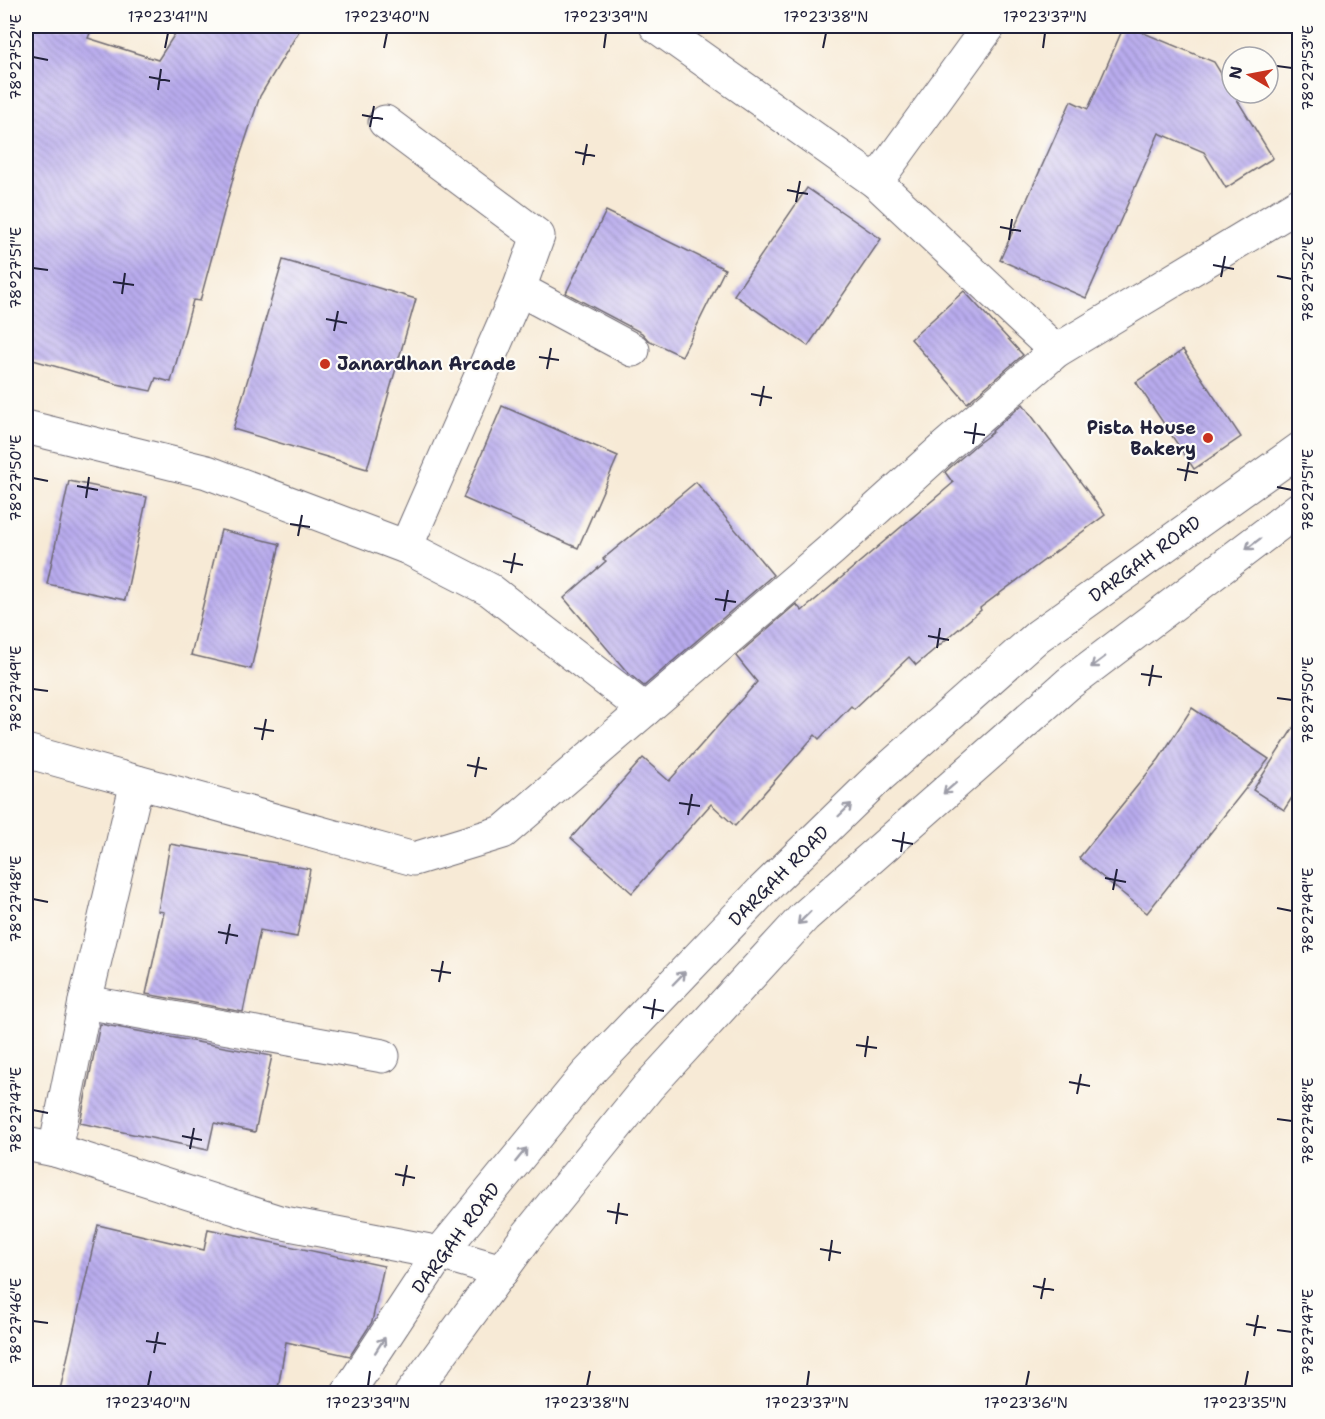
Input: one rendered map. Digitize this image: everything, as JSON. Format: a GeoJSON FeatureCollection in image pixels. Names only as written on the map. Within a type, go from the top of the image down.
{"type":"FeatureCollection","features":[{"type":"Feature","properties":{"kind":"street"},"geometry":{"type":"LineString","coordinates":[[656,26],[876,182],[1056,351]]}},
{"type":"Feature","properties":{"kind":"street"},"geometry":{"type":"LineString","coordinates":[[876,182],[989,26]]}},
{"type":"Feature","properties":{"kind":"street"},"geometry":{"type":"LineString","coordinates":[[385,122],[538,236],[519,289],[406,547]]}},
{"type":"Feature","properties":{"kind":"street"},"geometry":{"type":"LineString","coordinates":[[26,751],[414,859],[503,832],[823,557],[1056,351],[1299,204]]}},
{"type":"Feature","properties":{"kind":"street"},"geometry":{"type":"LineString","coordinates":[[519,289],[633,350]]}},
{"type":"Feature","properties":{"kind":"street"},"geometry":{"type":"LineString","coordinates":[[26,427],[207,472],[406,547],[490,590],[645,710]]}},
{"type":"Feature","properties":{"kind":"street","name":"DARGAH ROAD"},"geometry":{"type":"LineString","coordinates":[[347,1394],[440,1253],[586,1075],[763,890],[879,777],[1038,636],[1299,449]]}},
{"type":"Feature","properties":{"kind":"street"},"geometry":{"type":"LineString","coordinates":[[411,1394],[527,1236],[648,1087],[804,917],[1068,684],[1299,508]]}},
{"type":"Feature","properties":{"kind":"street"},"geometry":{"type":"LineString","coordinates":[[137,782],[85,1002],[40,1147],[279,1222],[440,1253],[502,1271]]}},
{"type":"Feature","properties":{"kind":"street"},"geometry":{"type":"LineString","coordinates":[[85,1002],[383,1056]]}},
{"type":"Feature","properties":{"kind":"building"},"geometry":{"type":"Polygon","coordinates":[[[26,26],[93,26],[88,38],[158,60],[180,26],[302,26],[260,96],[235,171],[200,301],[193,300],[171,382],[156,378],[151,391],[117,384],[26,358],[26,26]]]}},
{"type":"Feature","properties":{"kind":"building"},"geometry":{"type":"Polygon","coordinates":[[[1124,26],[1127,26],[1214,62],[1220,72],[1220,105],[1240,105],[1273,158],[1226,188],[1204,152],[1159,133],[1086,298],[1000,260],[1071,101],[1088,109],[1124,26]]]}},
{"type":"Feature","properties":{"kind":"building"},"geometry":{"type":"Polygon","coordinates":[[[807,188],[881,239],[808,346],[734,295],[807,188]]]}},
{"type":"Feature","properties":{"kind":"building"},"geometry":{"type":"Polygon","coordinates":[[[606,211],[725,269],[682,356],[648,340],[642,333],[566,293],[606,211]]]}},
{"type":"Feature","properties":{"kind":"building","name":"Janardhan Arcade"},"geometry":{"type":"Polygon","coordinates":[[[283,260],[416,299],[367,469],[233,429],[283,260]]]}},
{"type":"Feature","properties":{"kind":"building"},"geometry":{"type":"Polygon","coordinates":[[[964,291],[1023,355],[967,403],[911,339],[964,291]]]}},
{"type":"Feature","properties":{"kind":"building"},"geometry":{"type":"Polygon","coordinates":[[[1183,350],[1241,437],[1194,469],[1136,382],[1183,350]]]}},
{"type":"Feature","properties":{"kind":"building"},"geometry":{"type":"Polygon","coordinates":[[[1023,404],[1105,515],[980,608],[981,610],[916,665],[909,657],[854,709],[851,706],[819,739],[815,735],[735,826],[711,804],[632,893],[571,838],[643,758],[669,781],[757,682],[736,656],[796,604],[802,611],[953,483],[945,472],[1023,404]]]}},
{"type":"Feature","properties":{"kind":"building"},"geometry":{"type":"Polygon","coordinates":[[[502,406],[618,456],[578,548],[463,498],[502,406]]]}},
{"type":"Feature","properties":{"kind":"building"},"geometry":{"type":"Polygon","coordinates":[[[69,481],[147,497],[125,600],[47,584],[69,481]]]}},
{"type":"Feature","properties":{"kind":"building"},"geometry":{"type":"Polygon","coordinates":[[[696,482],[773,575],[644,686],[628,673],[564,598],[606,561],[603,559],[696,482]]]}},
{"type":"Feature","properties":{"kind":"building"},"geometry":{"type":"Polygon","coordinates":[[[221,530],[280,544],[251,669],[191,655],[221,530]]]}},
{"type":"Feature","properties":{"kind":"building"},"geometry":{"type":"Polygon","coordinates":[[[1192,708],[1269,759],[1147,913],[1079,858],[1159,759],[1192,708]]]}},
{"type":"Feature","properties":{"kind":"building"},"geometry":{"type":"Polygon","coordinates":[[[1299,719],[1299,787],[1284,810],[1253,790],[1299,719]]]}},
{"type":"Feature","properties":{"kind":"building"},"geometry":{"type":"Polygon","coordinates":[[[170,844],[310,869],[297,937],[260,930],[243,1012],[146,994],[164,912],[158,911],[170,844]]]}},
{"type":"Feature","properties":{"kind":"building"},"geometry":{"type":"Polygon","coordinates":[[[100,1024],[272,1056],[255,1132],[214,1123],[208,1150],[80,1123],[100,1024]]]}},
{"type":"Feature","properties":{"kind":"building"},"geometry":{"type":"Polygon","coordinates":[[[98,1225],[204,1250],[208,1229],[384,1266],[372,1322],[350,1356],[286,1342],[277,1394],[59,1394],[98,1225]]]}},
{"type":"Feature","properties":{"kind":"place","name":"Janardhan Arcade"},"geometry":{"type":"Point","coordinates":[325,364]}},
{"type":"Feature","properties":{"kind":"place","name":"Pista House Bakery"},"geometry":{"type":"Point","coordinates":[1208,438]}}]}
